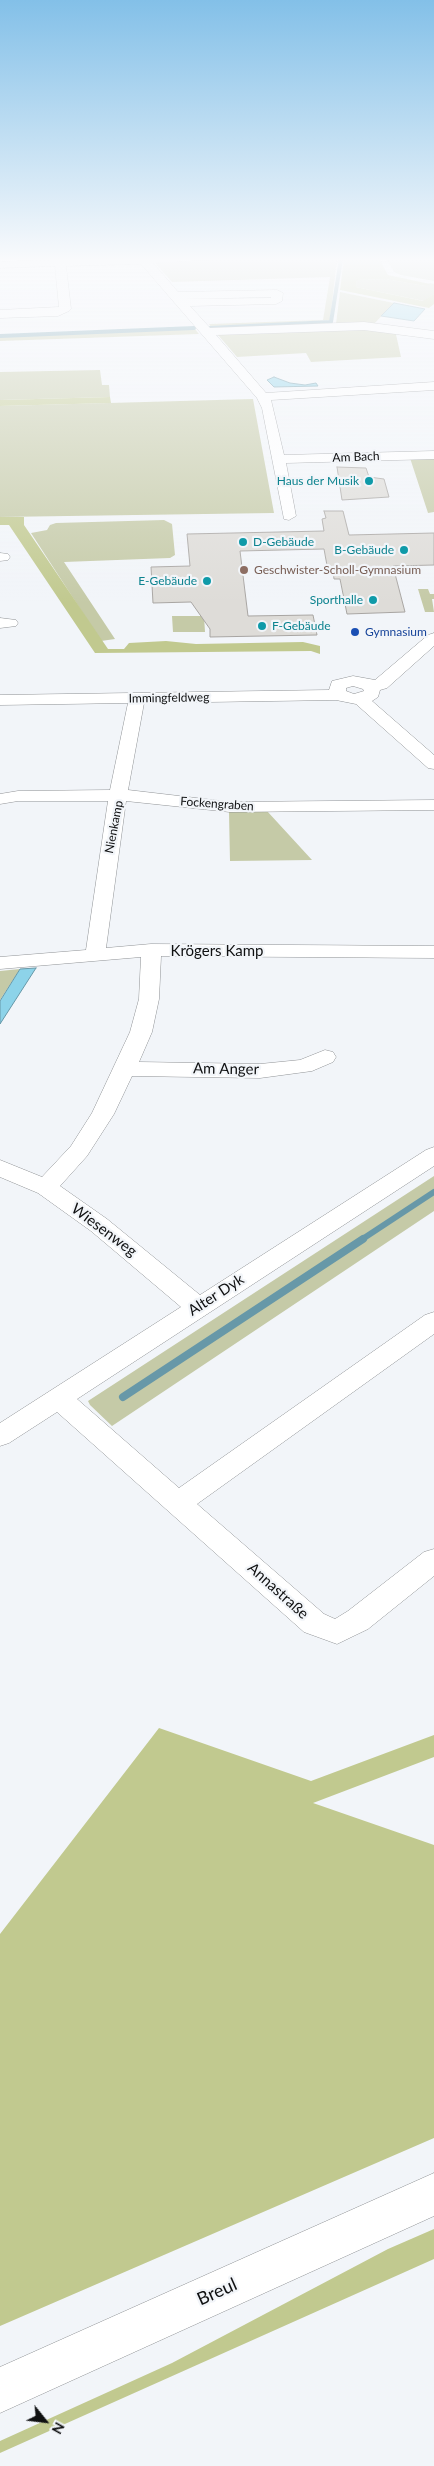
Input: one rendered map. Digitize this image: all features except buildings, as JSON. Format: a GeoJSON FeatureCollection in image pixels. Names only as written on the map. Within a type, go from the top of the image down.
{"type":"FeatureCollection","features":[{"type":"Feature","properties":{"kind":"main road","name":"Breul"},"geometry":{"type":"LineString","coordinates":[[0,2390],[434,2194]]}},
{"type":"Feature","properties":{"kind":"street"},"geometry":{"type":"LineString","coordinates":[[243,374],[263,397],[268,408],[289,516]]}},
{"type":"Feature","properties":{"kind":"street"},"geometry":{"type":"LineString","coordinates":[[263,397],[434,386]]}},
{"type":"Feature","properties":{"kind":"street","name":"Am Bach"},"geometry":{"type":"LineString","coordinates":[[278,459],[434,455]]}},
{"type":"Feature","properties":{"kind":"street"},"geometry":{"type":"LineString","coordinates":[[434,638],[380,684],[366,693],[434,764]]}},
{"type":"Feature","properties":{"kind":"street","name":"Immingfeldweg"},"geometry":{"type":"LineString","coordinates":[[0,700],[339,695],[348,699],[366,693]]}},
{"type":"Feature","properties":{"kind":"street","name":"Nienkamp"},"geometry":{"type":"LineString","coordinates":[[95,956],[111,833],[137,698]]}},
{"type":"Feature","properties":{"kind":"street","name":"Fockengraben"},"geometry":{"type":"LineString","coordinates":[[0,799],[18,796],[120,794],[230,807],[434,805]]}},
{"type":"Feature","properties":{"kind":"street"},"geometry":{"type":"LineString","coordinates":[[46,1187],[79,1151],[103,1114],[125,1069],[140,1032],[148,999],[151,950]]}},
{"type":"Feature","properties":{"kind":"street","name":"Krögers Kamp"},"geometry":{"type":"LineString","coordinates":[[0,963],[151,950],[434,952]]}},
{"type":"Feature","properties":{"kind":"street","name":"Am Anger"},"geometry":{"type":"LineString","coordinates":[[125,1069],[260,1071],[304,1066],[325,1057]]}},
{"type":"Feature","properties":{"kind":"street","name":"Alter Dyk"},"geometry":{"type":"LineString","coordinates":[[0,1436],[434,1155]]}},
{"type":"Feature","properties":{"kind":"street","name":"Wiesenweg"},"geometry":{"type":"LineString","coordinates":[[0,1168],[46,1187],[99,1225],[198,1307]]}},
{"type":"Feature","properties":{"kind":"street"},"geometry":{"type":"LineString","coordinates":[[179,1503],[434,1321]]}},
{"type":"Feature","properties":{"kind":"street","name":"Annastraße"},"geometry":{"type":"LineString","coordinates":[[58,1398],[314,1623],[337,1632],[358,1620],[434,1560]]}},
{"type":"Feature","properties":{"kind":"green space"},"geometry":{"type":"Polygon","coordinates":[[[0,374],[101,374],[102,385],[109,385],[110,397],[0,400],[0,374]]]}},
{"type":"Feature","properties":{"kind":"green space"},"geometry":{"type":"Polygon","coordinates":[[[110,397],[111,403],[0,406],[0,400],[110,397]]]}},
{"type":"Feature","properties":{"kind":"green space"},"geometry":{"type":"Polygon","coordinates":[[[253,399],[274,513],[0,517],[0,406],[253,399]]]}},
{"type":"Feature","properties":{"kind":"green space"},"geometry":{"type":"Polygon","coordinates":[[[434,457],[434,512],[428,513],[410,458],[434,457]]]}},
{"type":"Feature","properties":{"kind":"green space"},"geometry":{"type":"Polygon","coordinates":[[[0,517],[24,517],[24,525],[108,649],[124,649],[129,643],[166,641],[196,644],[303,642],[320,646],[320,654],[311,651],[95,653],[9,525],[0,525],[0,517]]]}},
{"type":"Feature","properties":{"kind":"green space"},"geometry":{"type":"Polygon","coordinates":[[[164,520],[172,524],[175,555],[170,558],[64,562],[115,639],[101,641],[31,533],[47,530],[50,525],[56,523],[164,520]]]}},
{"type":"Feature","properties":{"kind":"green space"},"geometry":{"type":"Polygon","coordinates":[[[418,589],[428,589],[430,594],[434,594],[434,599],[432,599],[434,612],[425,612],[418,589]]]}},
{"type":"Feature","properties":{"kind":"green space"},"geometry":{"type":"Polygon","coordinates":[[[172,616],[204,616],[205,632],[173,632],[172,616]]]}},
{"type":"Feature","properties":{"kind":"green space"},"geometry":{"type":"Polygon","coordinates":[[[267,811],[312,860],[230,861],[229,812],[267,811]]]}},
{"type":"Feature","properties":{"kind":"green space"},"geometry":{"type":"Polygon","coordinates":[[[20,969],[0,1000],[0,971],[20,969]]]}},
{"type":"Feature","properties":{"kind":"green space"},"geometry":{"type":"Polygon","coordinates":[[[434,1176],[434,1211],[112,1426],[90,1405],[88,1401],[434,1176]]]}},
{"type":"Feature","properties":{"kind":"green space"},"geometry":{"type":"Polygon","coordinates":[[[159,1728],[311,1781],[434,1735],[434,1757],[313,1803],[434,1845],[434,2138],[0,2326],[0,1934],[159,1728]]]}},
{"type":"Feature","properties":{"kind":"green space"},"geometry":{"type":"Polygon","coordinates":[[[434,2229],[434,2259],[0,2453],[0,2441],[172,2363],[388,2249],[434,2229]]]}},
{"type":"Feature","properties":{"kind":"water"},"geometry":{"type":"Polygon","coordinates":[[[274,377],[290,383],[305,385],[316,383],[318,386],[274,387],[267,380],[274,377]]]}},
{"type":"Feature","properties":{"kind":"water"},"geometry":{"type":"Polygon","coordinates":[[[36,968],[0,1024],[0,1001],[20,969],[36,968]]]}},
{"type":"Feature","properties":{"kind":"waterway"},"geometry":{"type":"LineString","coordinates":[[361,1240],[434,1192]]}},
{"type":"Feature","properties":{"kind":"waterway"},"geometry":{"type":"LineString","coordinates":[[123,1397],[363,1239]]}},
{"type":"Feature","properties":{"kind":"place","name":"Haus der Musik"},"geometry":{"type":"Point","coordinates":[369,481]}},
{"type":"Feature","properties":{"kind":"place","name":"D-Gebäude"},"geometry":{"type":"Point","coordinates":[243,542]}},
{"type":"Feature","properties":{"kind":"place","name":"B-Gebäude"},"geometry":{"type":"Point","coordinates":[404,550]}},
{"type":"Feature","properties":{"kind":"place","name":"Geschwister-Scholl-Gymnasium"},"geometry":{"type":"Point","coordinates":[244,570]}},
{"type":"Feature","properties":{"kind":"place","name":"E-Gebäude"},"geometry":{"type":"Point","coordinates":[207,581]}},
{"type":"Feature","properties":{"kind":"place","name":"Sporthalle"},"geometry":{"type":"Point","coordinates":[373,600]}},
{"type":"Feature","properties":{"kind":"place","name":"F-Gebäude"},"geometry":{"type":"Point","coordinates":[262,626]}},
{"type":"Feature","properties":{"kind":"place","name":"Gymnasium"},"geometry":{"type":"Point","coordinates":[355,632]}}]}
